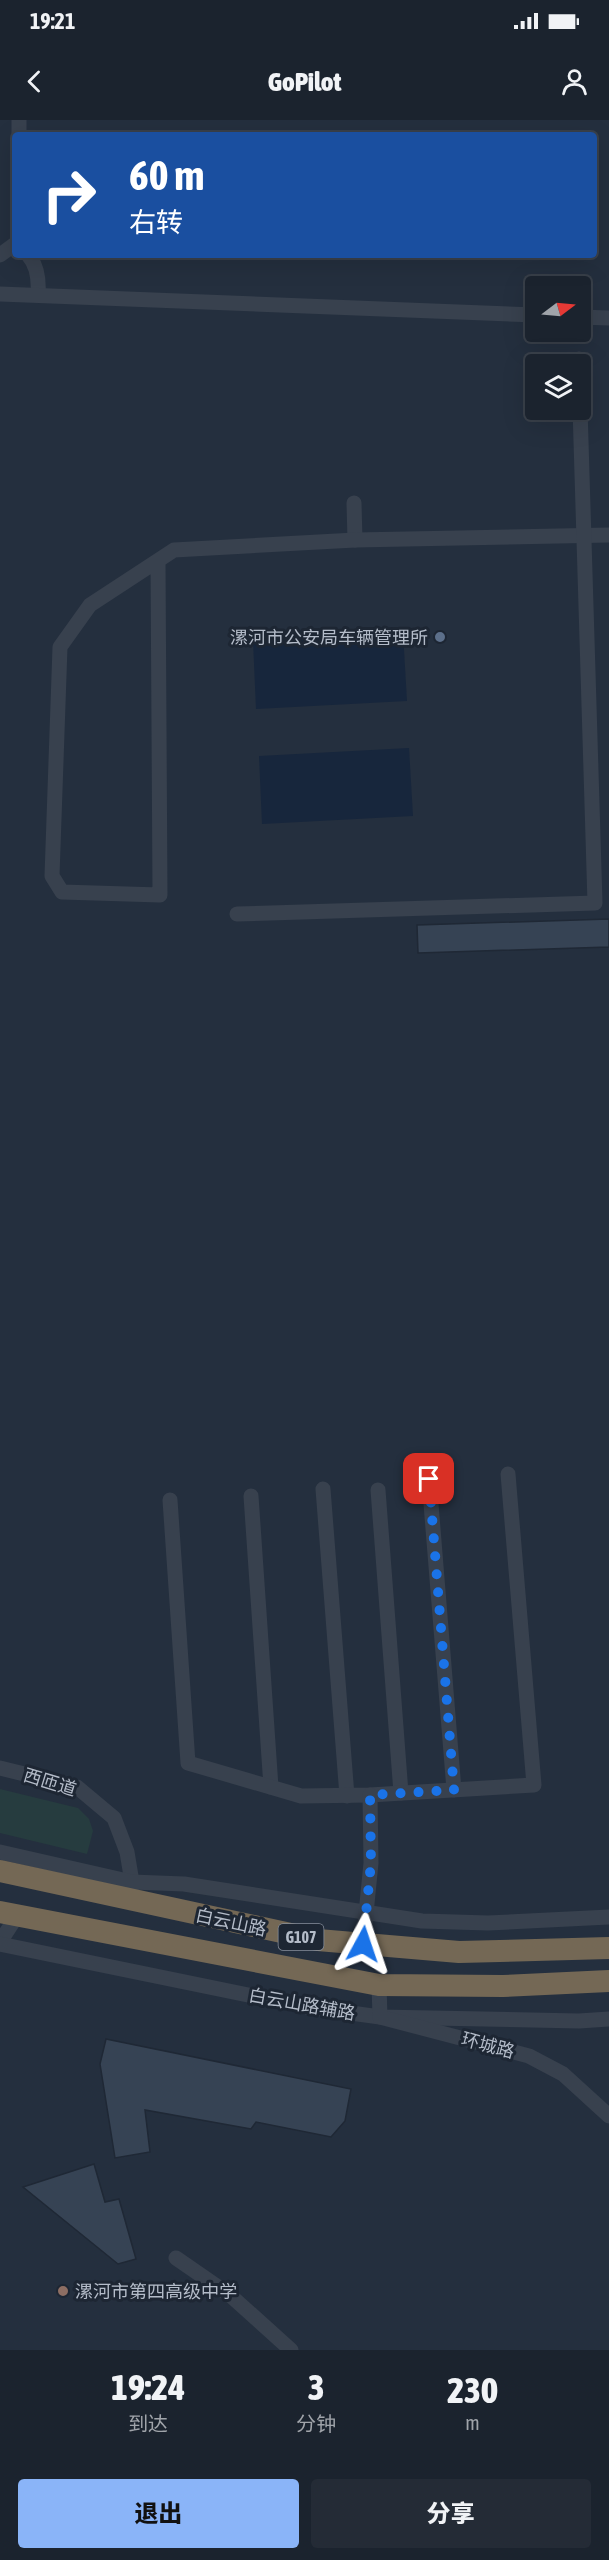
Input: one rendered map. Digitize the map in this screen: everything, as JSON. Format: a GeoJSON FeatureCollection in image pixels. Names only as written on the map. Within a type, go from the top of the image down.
{"type":"FeatureCollection","features":[{"type":"Feature","properties":{"kind":"highway","name":"白云山路"},"geometry":{"type":"LineString","coordinates":[[0,1871],[131,1891],[318,1940],[459,1952],[609,1948]]}},
{"type":"Feature","properties":{"kind":"highway","name":"白云山路"},"geometry":{"type":"LineString","coordinates":[[9,1914],[379,1985],[503,1986],[609,1981]]}},
{"type":"Feature","properties":{"kind":"street"},"geometry":{"type":"LineString","coordinates":[[30,258],[39,281],[38,295]]}},
{"type":"Feature","properties":{"kind":"street"},"geometry":{"type":"LineString","coordinates":[[0,294],[525,315]]}},
{"type":"Feature","properties":{"kind":"street"},"geometry":{"type":"LineString","coordinates":[[591,317],[609,318]]}},
{"type":"Feature","properties":{"kind":"street"},"geometry":{"type":"LineString","coordinates":[[237,914],[595,903],[580,420]]}},
{"type":"Feature","properties":{"kind":"street"},"geometry":{"type":"LineString","coordinates":[[354,503],[355,540]]}},
{"type":"Feature","properties":{"kind":"street"},"geometry":{"type":"LineString","coordinates":[[158,561],[160,895],[63,892],[52,876],[60,647],[90,605],[174,550],[355,540],[609,535]]}},
{"type":"Feature","properties":{"kind":"street"},"geometry":{"type":"LineString","coordinates":[[170,1500],[188,1763],[301,1796],[370,1795],[534,1785],[508,1474]]}},
{"type":"Feature","properties":{"kind":"street"},"geometry":{"type":"LineString","coordinates":[[429,1479],[454,1790]]}},
{"type":"Feature","properties":{"kind":"street"},"geometry":{"type":"LineString","coordinates":[[323,1489],[347,1796]]}},
{"type":"Feature","properties":{"kind":"street"},"geometry":{"type":"LineString","coordinates":[[378,1490],[401,1793]]}},
{"type":"Feature","properties":{"kind":"street"},"geometry":{"type":"LineString","coordinates":[[251,1496],[271,1787]]}},
{"type":"Feature","properties":{"kind":"street","name":"西匝道"},"geometry":{"type":"LineString","coordinates":[[0,1768],[77,1787],[114,1818],[127,1852],[131,1891]]}},
{"type":"Feature","properties":{"kind":"street"},"geometry":{"type":"LineString","coordinates":[[363,1944],[371,1863],[370,1795]]}},
{"type":"Feature","properties":{"kind":"street"},"geometry":{"type":"LineString","coordinates":[[0,1852],[131,1891],[184,1884],[422,1921],[488,1923],[609,1917]]}},
{"type":"Feature","properties":{"kind":"street"},"geometry":{"type":"LineString","coordinates":[[0,1943],[9,1914]]}},
{"type":"Feature","properties":{"kind":"street","name":"白云山路辅路"},"geometry":{"type":"LineString","coordinates":[[0,1943],[307,2007],[380,2017],[579,2021],[609,2019]]}},
{"type":"Feature","properties":{"kind":"street"},"geometry":{"type":"LineString","coordinates":[[379,1985],[380,2017]]}},
{"type":"Feature","properties":{"kind":"street","name":"环城路"},"geometry":{"type":"LineString","coordinates":[[380,2017],[529,2056],[563,2074],[609,2116]]}},
{"type":"Feature","properties":{"kind":"street"},"geometry":{"type":"LineString","coordinates":[[176,2258],[231,2296],[291,2350]]}},
{"type":"Feature","properties":{"kind":"green space"},"geometry":{"type":"Polygon","coordinates":[[[0,1789],[78,1808],[89,1819],[93,1831],[87,1854],[0,1833],[0,1789]]]}},
{"type":"Feature","properties":{"kind":"water"},"geometry":{"type":"Polygon","coordinates":[[[403,633],[407,701],[256,709],[253,641],[403,633]]]}},
{"type":"Feature","properties":{"kind":"water"},"geometry":{"type":"Polygon","coordinates":[[[409,748],[413,816],[262,824],[259,756],[409,748]]]}},
{"type":"Feature","properties":{"kind":"building"},"geometry":{"type":"Polygon","coordinates":[[[609,919],[609,947],[418,953],[417,925],[609,919]]]}},
{"type":"Feature","properties":{"kind":"building"},"geometry":{"type":"Polygon","coordinates":[[[106,2039],[351,2089],[345,2121],[331,2137],[256,2122],[251,2129],[145,2110],[150,2152],[115,2158],[100,2064],[106,2039]]]}},
{"type":"Feature","properties":{"kind":"building"},"geometry":{"type":"Polygon","coordinates":[[[94,2164],[105,2202],[119,2199],[136,2259],[118,2264],[23,2187],[94,2164]]]}},
{"type":"Feature","properties":{"kind":"place","name":"漯河市公安局车辆管理所"},"geometry":{"type":"Point","coordinates":[440,637]}},
{"type":"Feature","properties":{"kind":"place","name":"漯河市第四高级中学"},"geometry":{"type":"Point","coordinates":[63,2291]}},
{"type":"Feature","properties":{"kind":"route"},"geometry":{"type":"LineString","coordinates":[[363,1944],[371,1863],[370,1795],[454,1790],[429,1479]]}}]}
